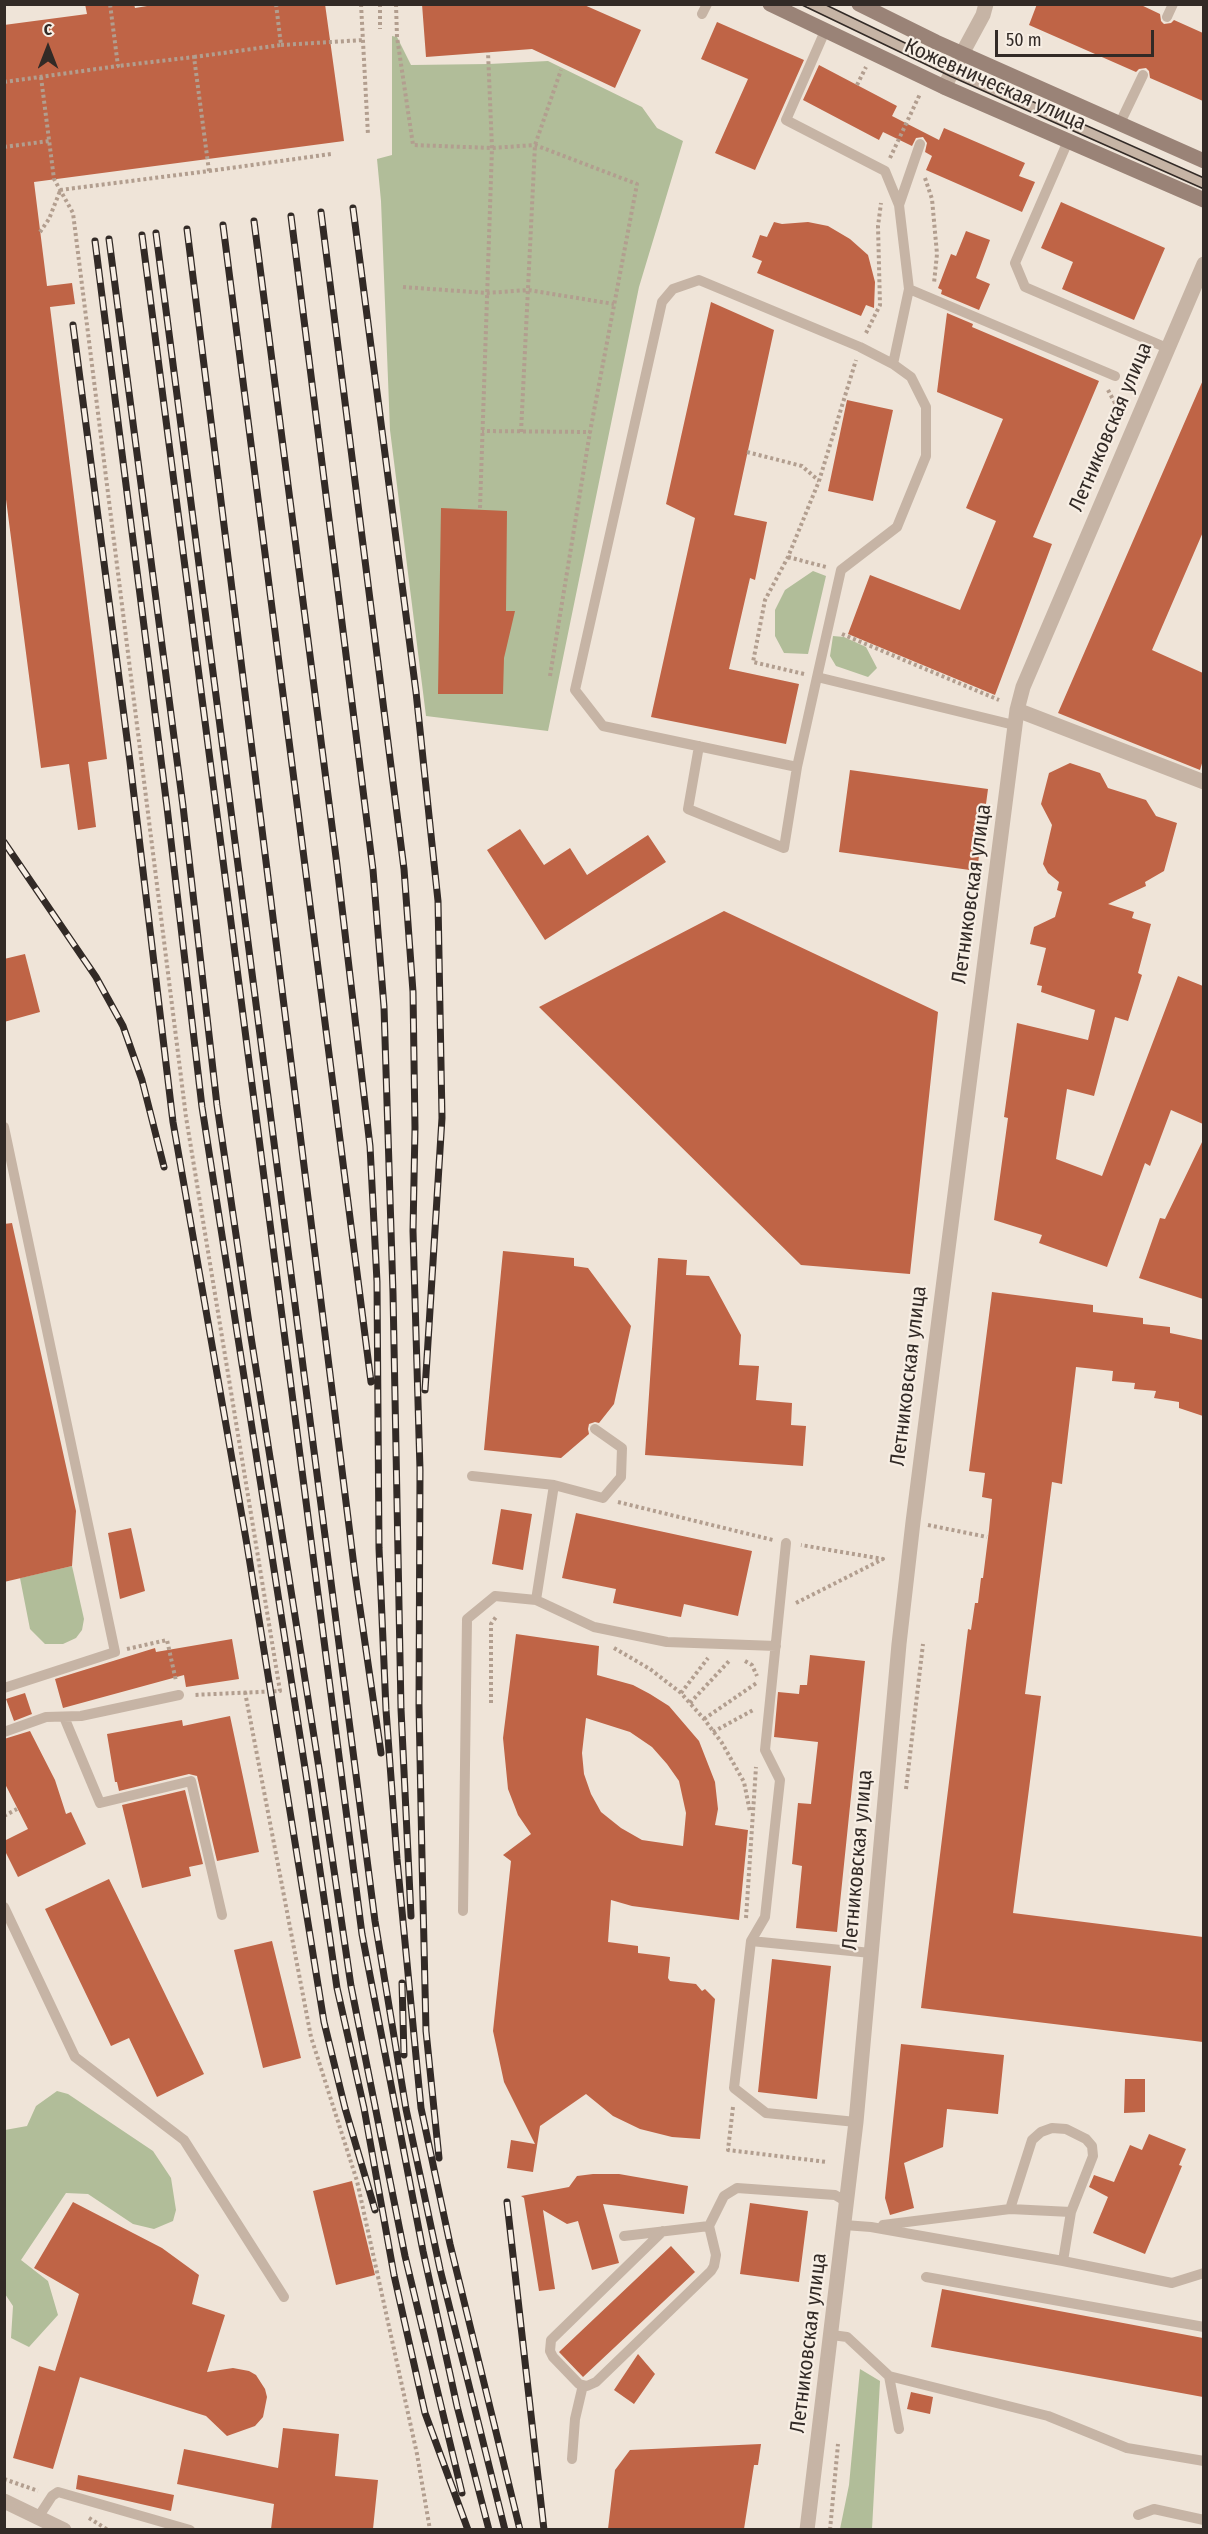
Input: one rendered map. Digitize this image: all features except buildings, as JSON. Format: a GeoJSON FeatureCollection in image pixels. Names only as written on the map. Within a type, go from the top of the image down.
{"type":"FeatureCollection","features":[{"type":"Feature","properties":{"kind":"main road","name":"Кожевническая улица"},"geometry":{"type":"LineString","coordinates":[[770,4],[944,87],[1203,200]]}},
{"type":"Feature","properties":{"kind":"main road","name":"Кожевническая улица"},"geometry":{"type":"LineString","coordinates":[[859,4],[962,53],[1203,160]]}},
{"type":"Feature","properties":{"kind":"street"},"geometry":{"type":"LineString","coordinates":[[944,87],[983,15],[986,4]]}},
{"type":"Feature","properties":{"kind":"street","name":"Летниковская улица"},"geometry":{"type":"LineString","coordinates":[[807,2529],[856,2122],[899,1644],[913,1522],[1015,718],[1023,687],[1203,264]]}},
{"type":"Feature","properties":{"kind":"street"},"geometry":{"type":"LineString","coordinates":[[1015,718],[1203,782]]}},
{"type":"Feature","properties":{"kind":"street"},"geometry":{"type":"LineString","coordinates":[[4,2501],[39,2516],[56,2527]]}},
{"type":"Feature","properties":{"kind":"lane"},"geometry":{"type":"LineString","coordinates":[[812,4],[953,72],[1203,184]]}},
{"type":"Feature","properties":{"kind":"lane"},"geometry":{"type":"LineString","coordinates":[[1167,17],[1173,4]]}},
{"type":"Feature","properties":{"kind":"lane"},"geometry":{"type":"LineString","coordinates":[[825,31],[786,120],[885,171],[899,205],[909,289],[893,364]]}},
{"type":"Feature","properties":{"kind":"lane"},"geometry":{"type":"LineString","coordinates":[[1120,123],[1143,75]]}},
{"type":"Feature","properties":{"kind":"lane"},"geometry":{"type":"LineString","coordinates":[[1068,141],[1015,262],[1025,286],[1167,348]]}},
{"type":"Feature","properties":{"kind":"lane"},"geometry":{"type":"LineString","coordinates":[[899,205],[920,144]]}},
{"type":"Feature","properties":{"kind":"lane"},"geometry":{"type":"LineString","coordinates":[[699,746],[688,809],[784,848],[797,767],[841,570],[897,527],[926,456],[926,407],[911,377],[893,364],[860,347],[699,279],[673,289],[662,302],[575,690],[603,726],[699,746],[797,767]]}},
{"type":"Feature","properties":{"kind":"lane"},"geometry":{"type":"LineString","coordinates":[[909,289],[1115,376]]}},
{"type":"Feature","properties":{"kind":"lane"},"geometry":{"type":"LineString","coordinates":[[817,677],[1015,718]]}},
{"type":"Feature","properties":{"kind":"lane"},"geometry":{"type":"LineString","coordinates":[[4,1127],[115,1652],[4,1688]]}},
{"type":"Feature","properties":{"kind":"lane"},"geometry":{"type":"LineString","coordinates":[[472,1476],[554,1485],[603,1498],[621,1477],[622,1448],[595,1429]]}},
{"type":"Feature","properties":{"kind":"lane"},"geometry":{"type":"LineString","coordinates":[[536,1600],[554,1485]]}},
{"type":"Feature","properties":{"kind":"lane"},"geometry":{"type":"LineString","coordinates":[[786,1543],[765,1750],[780,1780],[765,1917],[751,1941],[734,2088],[766,2113],[856,2122]]}},
{"type":"Feature","properties":{"kind":"lane"},"geometry":{"type":"LineString","coordinates":[[463,1911],[467,1619],[495,1596],[536,1600],[594,1627],[667,1642],[776,1646]]}},
{"type":"Feature","properties":{"kind":"lane"},"geometry":{"type":"LineString","coordinates":[[4,1732],[46,1717],[81,1716],[179,1695]]}},
{"type":"Feature","properties":{"kind":"lane"},"geometry":{"type":"LineString","coordinates":[[64,1717],[100,1803],[191,1781],[222,1915]]}},
{"type":"Feature","properties":{"kind":"lane"},"geometry":{"type":"LineString","coordinates":[[4,1907],[75,2057],[184,2140],[284,2297]]}},
{"type":"Feature","properties":{"kind":"lane"},"geometry":{"type":"LineString","coordinates":[[751,1941],[871,1953]]}},
{"type":"Feature","properties":{"kind":"lane"},"geometry":{"type":"LineString","coordinates":[[1010,2209],[1032,2140],[1041,2132],[1052,2128],[1065,2129],[1086,2139],[1092,2146],[1093,2156],[1071,2212],[1063,2260]]}},
{"type":"Feature","properties":{"kind":"lane"},"geometry":{"type":"LineString","coordinates":[[663,2231],[551,2340],[550,2351],[553,2357],[579,2384],[596,2382],[711,2271],[716,2255],[709,2226],[724,2196],[737,2188],[835,2195],[847,2202]]}},
{"type":"Feature","properties":{"kind":"lane"},"geometry":{"type":"LineString","coordinates":[[871,2227],[1010,2209],[1071,2212]]}},
{"type":"Feature","properties":{"kind":"lane"},"geometry":{"type":"LineString","coordinates":[[844,2224],[1063,2260],[1172,2283],[1203,2273]]}},
{"type":"Feature","properties":{"kind":"lane"},"geometry":{"type":"LineString","coordinates":[[624,2236],[709,2226]]}},
{"type":"Feature","properties":{"kind":"lane"},"geometry":{"type":"LineString","coordinates":[[926,2277],[1203,2327]]}},
{"type":"Feature","properties":{"kind":"lane"},"geometry":{"type":"LineString","coordinates":[[832,2335],[847,2337],[889,2376],[1048,2416],[1127,2448],[1203,2461]]}},
{"type":"Feature","properties":{"kind":"lane"},"geometry":{"type":"LineString","coordinates":[[889,2376],[899,2429]]}},
{"type":"Feature","properties":{"kind":"lane"},"geometry":{"type":"LineString","coordinates":[[572,2459],[575,2419],[583,2385]]}},
{"type":"Feature","properties":{"kind":"lane"},"geometry":{"type":"LineString","coordinates":[[39,2516],[52,2496],[58,2492],[190,2529]]}},
{"type":"Feature","properties":{"kind":"lane"},"geometry":{"type":"LineString","coordinates":[[1138,2515],[1154,2509],[1203,2520]]}},
{"type":"Feature","properties":{"kind":"path"},"geometry":{"type":"LineString","coordinates":[[110,4],[118,66]]}},
{"type":"Feature","properties":{"kind":"path"},"geometry":{"type":"LineString","coordinates":[[276,4],[281,45]]}},
{"type":"Feature","properties":{"kind":"path"},"geometry":{"type":"LineString","coordinates":[[361,4],[368,135]]}},
{"type":"Feature","properties":{"kind":"path"},"geometry":{"type":"LineString","coordinates":[[380,4],[380,29]]}},
{"type":"Feature","properties":{"kind":"path"},"geometry":{"type":"LineString","coordinates":[[396,4],[397,37],[413,144],[492,148],[535,145],[637,184],[590,432],[550,676]]}},
{"type":"Feature","properties":{"kind":"path"},"geometry":{"type":"LineString","coordinates":[[4,82],[281,45],[363,40]]}},
{"type":"Feature","properties":{"kind":"path"},"geometry":{"type":"LineString","coordinates":[[480,508],[492,148],[488,52]]}},
{"type":"Feature","properties":{"kind":"path"},"geometry":{"type":"LineString","coordinates":[[194,57],[209,171]]}},
{"type":"Feature","properties":{"kind":"path"},"geometry":{"type":"LineString","coordinates":[[857,85],[869,59]]}},
{"type":"Feature","properties":{"kind":"path"},"geometry":{"type":"LineString","coordinates":[[521,432],[535,145],[561,70]]}},
{"type":"Feature","properties":{"kind":"path"},"geometry":{"type":"LineString","coordinates":[[41,77],[54,179],[73,213],[186,1117],[280,1691],[179,1695],[167,1640],[115,1652]]}},
{"type":"Feature","properties":{"kind":"path"},"geometry":{"type":"LineString","coordinates":[[817,677],[753,662],[765,600],[788,557],[819,481],[860,347],[880,305],[878,226],[885,171],[924,84]]}},
{"type":"Feature","properties":{"kind":"path"},"geometry":{"type":"LineString","coordinates":[[4,147],[49,141]]}},
{"type":"Feature","properties":{"kind":"path"},"geometry":{"type":"LineString","coordinates":[[895,146],[915,158],[924,175],[932,199],[938,254],[931,298]]}},
{"type":"Feature","properties":{"kind":"path"},"geometry":{"type":"LineString","coordinates":[[60,190],[331,154]]}},
{"type":"Feature","properties":{"kind":"path"},"geometry":{"type":"LineString","coordinates":[[40,232],[49,219],[60,190]]}},
{"type":"Feature","properties":{"kind":"path"},"geometry":{"type":"LineString","coordinates":[[403,287],[487,293],[528,290],[614,304]]}},
{"type":"Feature","properties":{"kind":"path"},"geometry":{"type":"LineString","coordinates":[[482,431],[590,432]]}},
{"type":"Feature","properties":{"kind":"path"},"geometry":{"type":"LineString","coordinates":[[747,452],[802,466],[819,481]]}},
{"type":"Feature","properties":{"kind":"path"},"geometry":{"type":"LineString","coordinates":[[788,557],[841,570]]}},
{"type":"Feature","properties":{"kind":"path"},"geometry":{"type":"LineString","coordinates":[[828,628],[999,700]]}},
{"type":"Feature","properties":{"kind":"path"},"geometry":{"type":"LineString","coordinates":[[603,1498],[786,1543],[883,1559],[779,1612]]}},
{"type":"Feature","properties":{"kind":"path"},"geometry":{"type":"LineString","coordinates":[[913,1522],[987,1537]]}},
{"type":"Feature","properties":{"kind":"path"},"geometry":{"type":"LineString","coordinates":[[490,1703],[491,1624],[498,1614]]}},
{"type":"Feature","properties":{"kind":"path"},"geometry":{"type":"LineString","coordinates":[[630,1649],[608,1645],[650,1669],[681,1693],[704,1719],[744,1782],[752,1818]]}},
{"type":"Feature","properties":{"kind":"path"},"geometry":{"type":"LineString","coordinates":[[681,1693],[711,1654],[702,1656]]}},
{"type":"Feature","properties":{"kind":"path"},"geometry":{"type":"LineString","coordinates":[[690,1703],[734,1655],[723,1654]]}},
{"type":"Feature","properties":{"kind":"path"},"geometry":{"type":"LineString","coordinates":[[743,1660],[752,1665],[760,1689]]}},
{"type":"Feature","properties":{"kind":"path"},"geometry":{"type":"LineString","coordinates":[[704,1719],[759,1681]]}},
{"type":"Feature","properties":{"kind":"path"},"geometry":{"type":"LineString","coordinates":[[245,1692],[311,2037],[357,2181],[417,2454],[430,2529]]}},
{"type":"Feature","properties":{"kind":"path"},"geometry":{"type":"LineString","coordinates":[[713,1732],[761,1705],[760,1717]]}},
{"type":"Feature","properties":{"kind":"path"},"geometry":{"type":"LineString","coordinates":[[751,1941],[745,1928],[756,1762]]}},
{"type":"Feature","properties":{"kind":"path"},"geometry":{"type":"LineString","coordinates":[[4,1816],[18,1809]]}},
{"type":"Feature","properties":{"kind":"path"},"geometry":{"type":"LineString","coordinates":[[734,2088],[728,2150],[827,2162]]}},
{"type":"Feature","properties":{"kind":"green space"},"geometry":{"type":"Polygon","coordinates":[[[392,36],[397,37],[411,65],[548,61],[642,107],[657,128],[683,141],[639,287],[548,731],[426,716],[390,430],[381,201],[377,159],[392,155],[392,36]]]}},
{"type":"Feature","properties":{"kind":"green space"},"geometry":{"type":"Polygon","coordinates":[[[813,571],[826,576],[808,654],[784,653],[775,636],[775,610],[785,590],[813,571]]]}},
{"type":"Feature","properties":{"kind":"green space"},"geometry":{"type":"Polygon","coordinates":[[[833,636],[844,637],[866,647],[877,668],[868,677],[836,666],[830,656],[833,636]]]}},
{"type":"Feature","properties":{"kind":"green space"},"geometry":{"type":"Polygon","coordinates":[[[72,1566],[84,1619],[82,1630],[76,1638],[63,1644],[45,1644],[30,1629],[20,1578],[72,1566]]]}},
{"type":"Feature","properties":{"kind":"green space"},"geometry":{"type":"Polygon","coordinates":[[[57,2091],[68,2094],[153,2151],[171,2178],[176,2210],[173,2221],[154,2229],[133,2224],[88,2194],[66,2193],[21,2260],[48,2281],[58,2315],[29,2347],[11,2338],[13,2306],[5,2294],[5,2130],[27,2126],[36,2106],[57,2091]]]}},
{"type":"Feature","properties":{"kind":"green space"},"geometry":{"type":"Polygon","coordinates":[[[860,2369],[880,2381],[872,2529],[840,2529],[849,2485],[860,2369]]]}},
{"type":"Feature","properties":{"kind":"tram line"},"geometry":{"type":"LineString","coordinates":[[800,4],[950,76],[1204,189]]}},
{"type":"Feature","properties":{"kind":"tram line"},"geometry":{"type":"LineString","coordinates":[[824,4],[955,67],[1204,178]]}},
{"type":"Feature","properties":{"kind":"railway"},"geometry":{"type":"LineString","coordinates":[[353,208],[416,692],[438,901],[442,1118],[425,1390]]}},
{"type":"Feature","properties":{"kind":"railway"},"geometry":{"type":"LineString","coordinates":[[321,212],[404,869],[413,992],[415,1128],[413,1231],[420,1470],[419,1705],[422,1858],[426,2031],[439,2158]]}},
{"type":"Feature","properties":{"kind":"railway"},"geometry":{"type":"LineString","coordinates":[[291,216],[373,870],[384,1007],[393,1293],[401,1709],[411,1916]]}},
{"type":"Feature","properties":{"kind":"railway"},"geometry":{"type":"LineString","coordinates":[[254,221],[337,865],[370,1146],[377,1282],[379,1548],[386,1710],[397,1859],[421,2108],[450,2244],[520,2530]]}},
{"type":"Feature","properties":{"kind":"railway"},"geometry":{"type":"LineString","coordinates":[[223,225],[371,1382]]}},
{"type":"Feature","properties":{"kind":"railway"},"geometry":{"type":"LineString","coordinates":[[187,229],[355,1574],[381,1753]]}},
{"type":"Feature","properties":{"kind":"railway"},"geometry":{"type":"LineString","coordinates":[[156,233],[375,1921],[406,2109],[440,2269],[505,2530]]}},
{"type":"Feature","properties":{"kind":"railway"},"geometry":{"type":"LineString","coordinates":[[142,235],[362,1934],[423,2251],[457,2406],[489,2530]]}},
{"type":"Feature","properties":{"kind":"railway"},"geometry":{"type":"LineString","coordinates":[[109,239],[183,806],[217,1105],[351,1986],[405,2256],[462,2493]]}},
{"type":"Feature","properties":{"kind":"railway"},"geometry":{"type":"LineString","coordinates":[[95,241],[167,807],[202,1107],[337,1988],[364,2108],[394,2275],[425,2413],[468,2530]]}},
{"type":"Feature","properties":{"kind":"railway"},"geometry":{"type":"LineString","coordinates":[[73,325],[130,762],[173,1122],[247,1545],[324,2022],[345,2108],[375,2210]]}},
{"type":"Feature","properties":{"kind":"railway"},"geometry":{"type":"LineString","coordinates":[[4,842],[96,977],[123,1026],[142,1080],[164,1167]]}},
{"type":"Feature","properties":{"kind":"railway"},"geometry":{"type":"LineString","coordinates":[[402,1983],[404,2055]]}},
{"type":"Feature","properties":{"kind":"railway"},"geometry":{"type":"LineString","coordinates":[[507,2202],[544,2530]]}}]}
